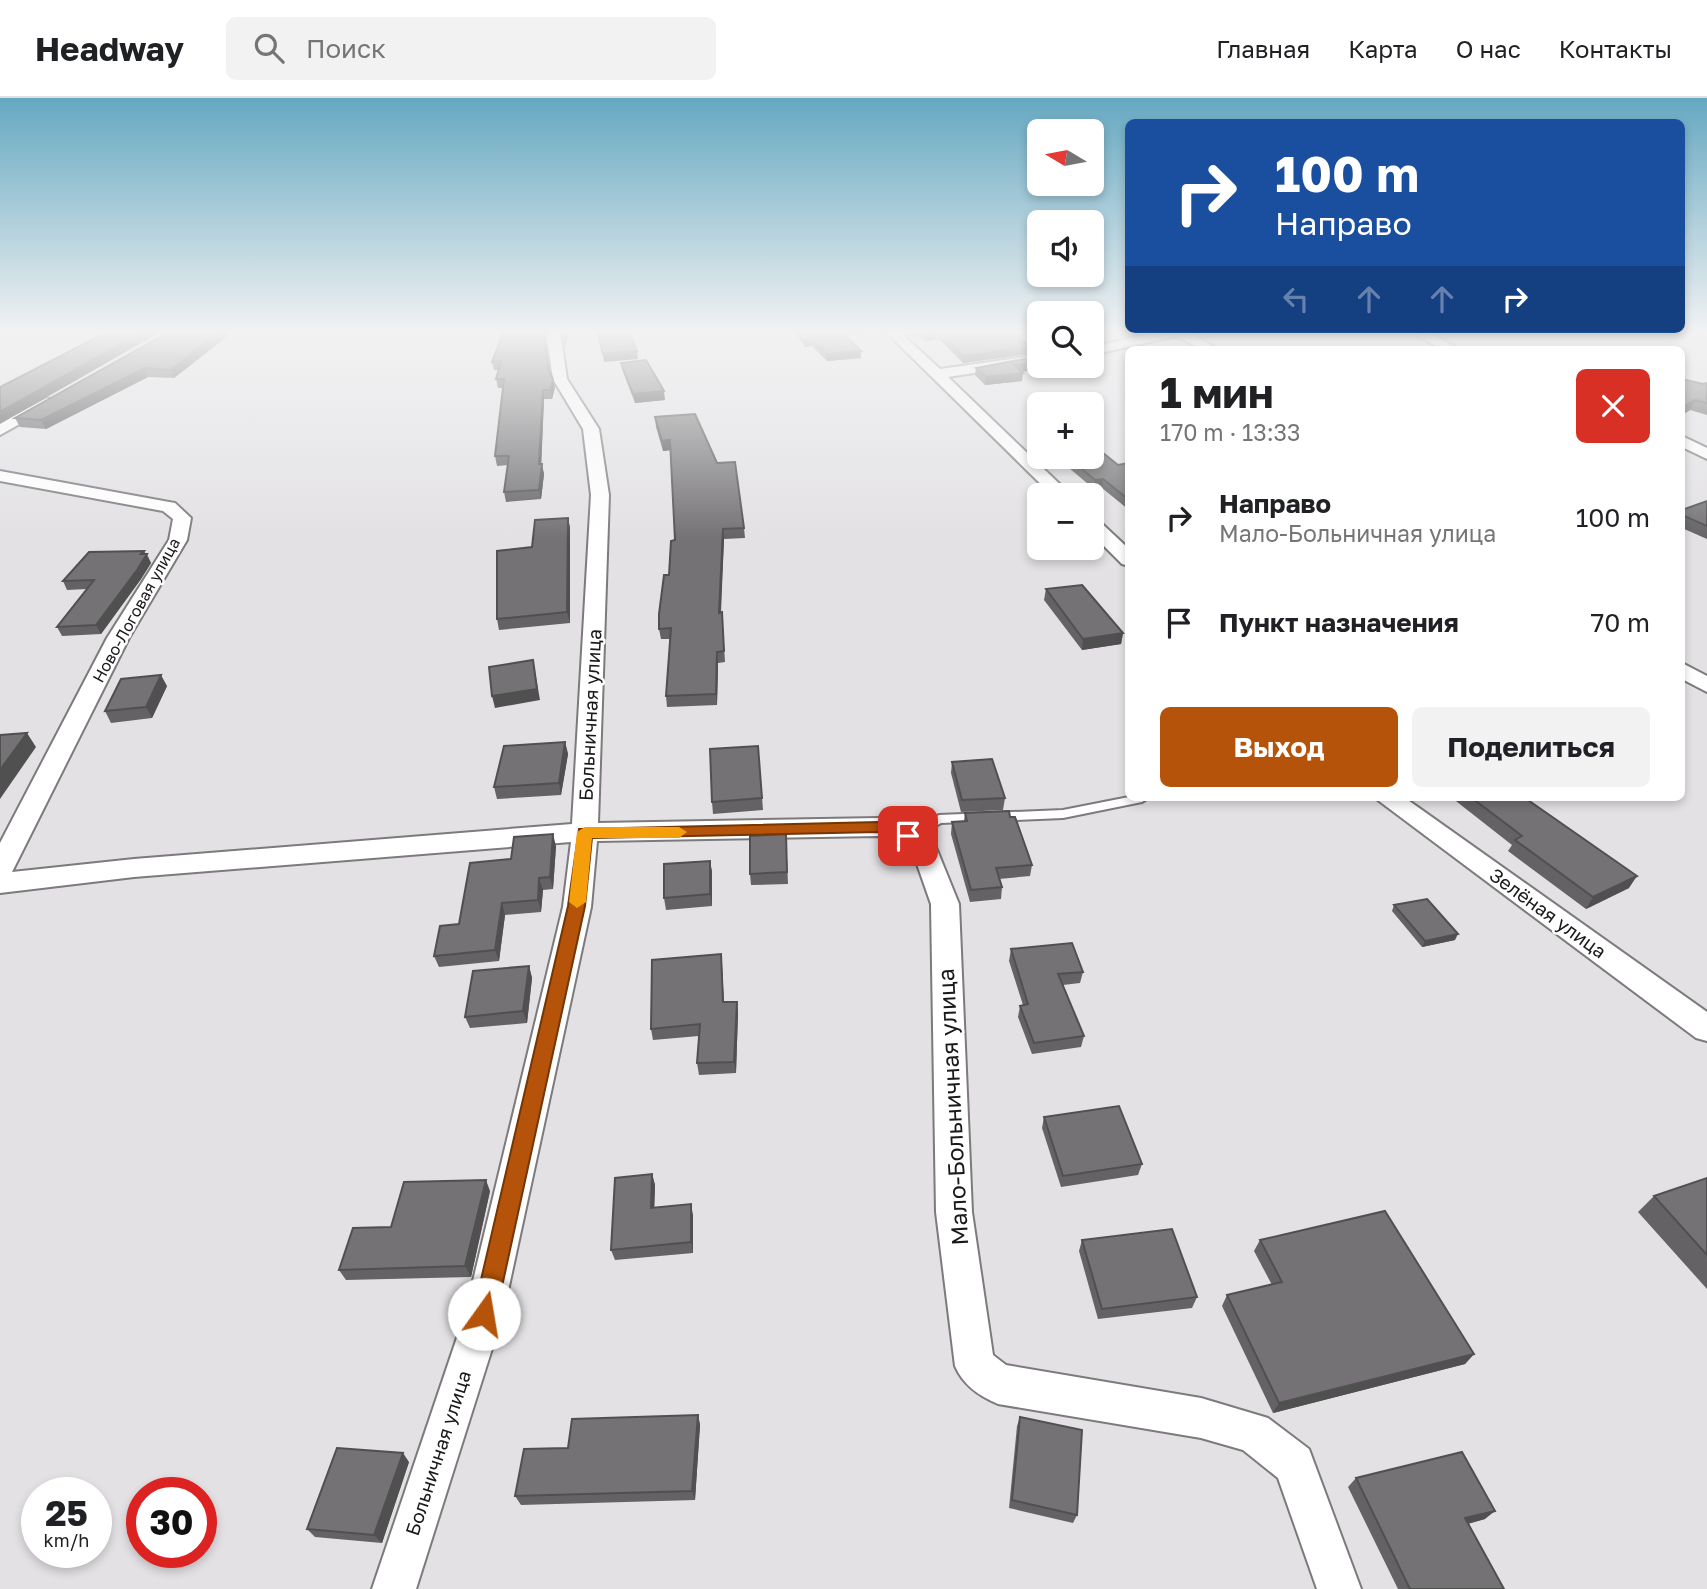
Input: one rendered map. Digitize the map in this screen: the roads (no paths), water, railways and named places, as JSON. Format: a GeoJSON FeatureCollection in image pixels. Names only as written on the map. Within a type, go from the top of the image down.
{"type":"FeatureCollection","features":[{"type":"Feature","properties":{"kind":"street"},"geometry":{"type":"LineString","coordinates":[[0,430],[52,401]]}},
{"type":"Feature","properties":{"kind":"street","name":"Больничная улица"},"geometry":{"type":"LineString","coordinates":[[394,1589],[484,1314],[577,906],[585,832],[600,495],[591,429],[573,401]]}},
{"type":"Feature","properties":{"kind":"street"},"geometry":{"type":"LineString","coordinates":[[965,401],[1050,483]]}},
{"type":"Feature","properties":{"kind":"street"},"geometry":{"type":"LineString","coordinates":[[1685,430],[1707,435]]}},
{"type":"Feature","properties":{"kind":"street"},"geometry":{"type":"LineString","coordinates":[[1685,443],[1707,454]]}},
{"type":"Feature","properties":{"kind":"street","name":"Ново-Логовая улица"},"geometry":{"type":"LineString","coordinates":[[0,476],[169,507],[182,518],[178,541],[118,638],[0,869]]}},
{"type":"Feature","properties":{"kind":"street"},"geometry":{"type":"LineString","coordinates":[[1104,536],[1125,556]]}},
{"type":"Feature","properties":{"kind":"street"},"geometry":{"type":"LineString","coordinates":[[1685,672],[1707,685]]}},
{"type":"Feature","properties":{"kind":"street","name":"Зелёная улица"},"geometry":{"type":"LineString","coordinates":[[1392,801],[1707,1029]]}},
{"type":"Feature","properties":{"kind":"street"},"geometry":{"type":"LineString","coordinates":[[0,883],[134,868],[585,832],[879,827],[908,836]]}},
{"type":"Feature","properties":{"kind":"street","name":"Мало-Больничная улица"},"geometry":{"type":"LineString","coordinates":[[908,836],[922,841],[944,904],[954,1212],[975,1366],[999,1384],[1201,1418],[1254,1432],[1294,1464],[1339,1589]]}},
{"type":"Feature","properties":{"kind":"lane"},"geometry":{"type":"LineString","coordinates":[[908,836],[939,819],[1063,814],[1127,801]]}}]}
